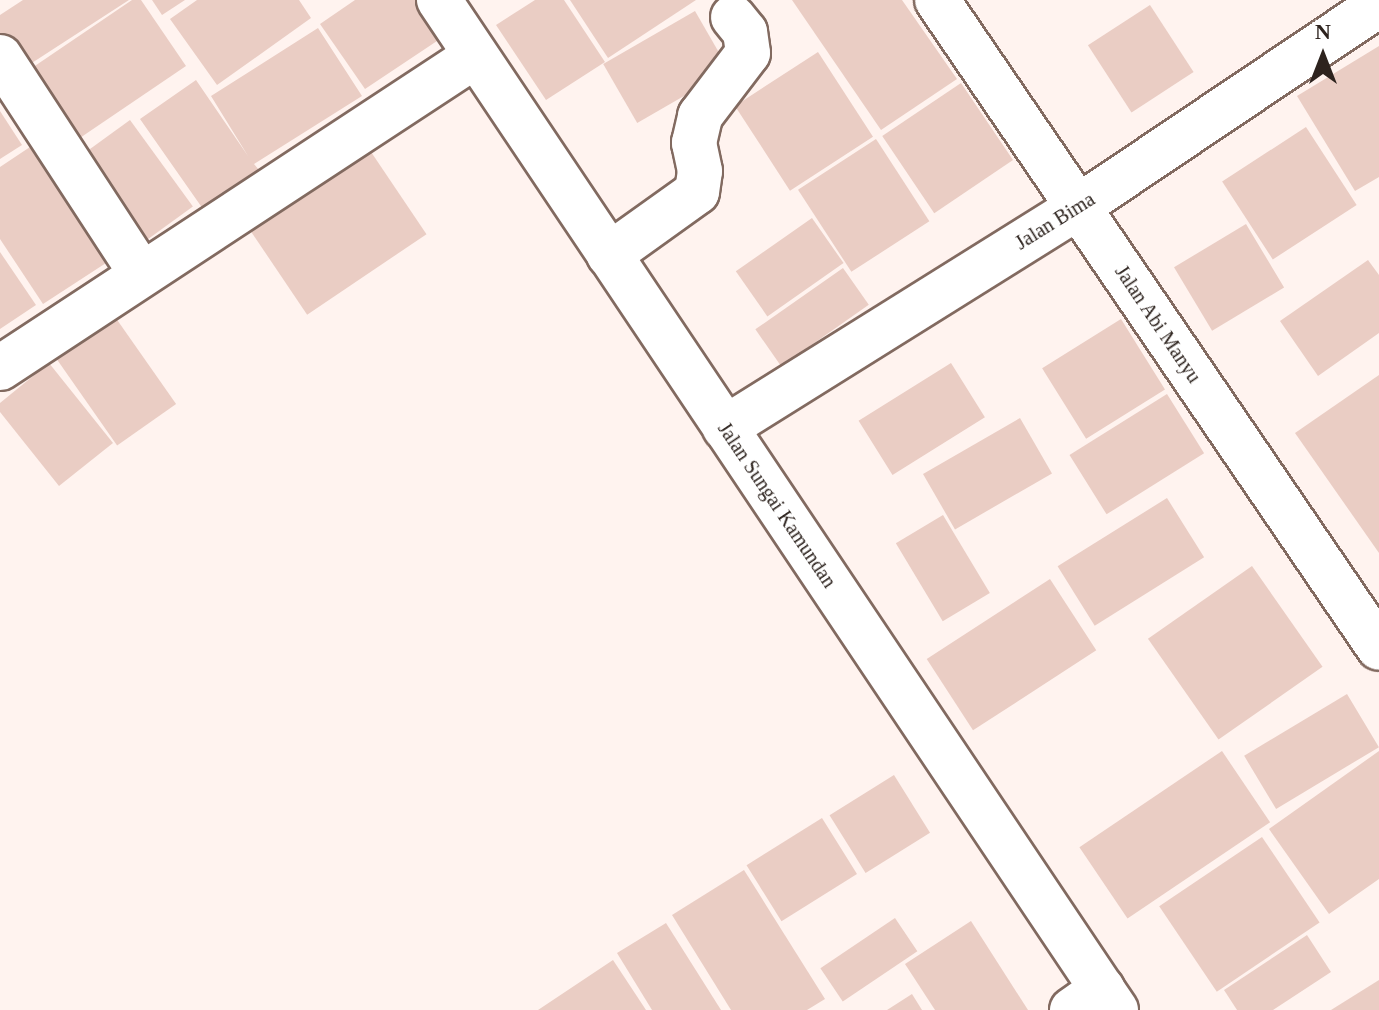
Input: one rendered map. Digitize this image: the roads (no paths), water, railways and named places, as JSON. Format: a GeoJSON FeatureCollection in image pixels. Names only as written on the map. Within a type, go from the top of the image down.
{"type":"FeatureCollection","features":[{"type":"Feature","properties":{"kind":"street","name":"Jalan Sungai Kamundan"},"geometry":{"type":"LineString","coordinates":[[439,0],[725,428],[1097,1003]]}},
{"type":"Feature","properties":{"kind":"street","name":"Jalan Abi Manyu"},"geometry":{"type":"LineString","coordinates":[[937,0],[1379,648]]}},
{"type":"Feature","properties":{"kind":"street","name":"Jalan Bima"},"geometry":{"type":"LineString","coordinates":[[725,428],[1078,207],[1379,5]]}},
{"type":"Feature","properties":{"kind":"street"},"geometry":{"type":"LineString","coordinates":[[609,255],[697,192],[700,171],[694,143],[700,116],[748,53],[745,32],[733,17]]}},
{"type":"Feature","properties":{"kind":"street"},"geometry":{"type":"LineString","coordinates":[[0,368],[475,56]]}},
{"type":"Feature","properties":{"kind":"street"},"geometry":{"type":"LineString","coordinates":[[0,57],[141,273]]}}]}
